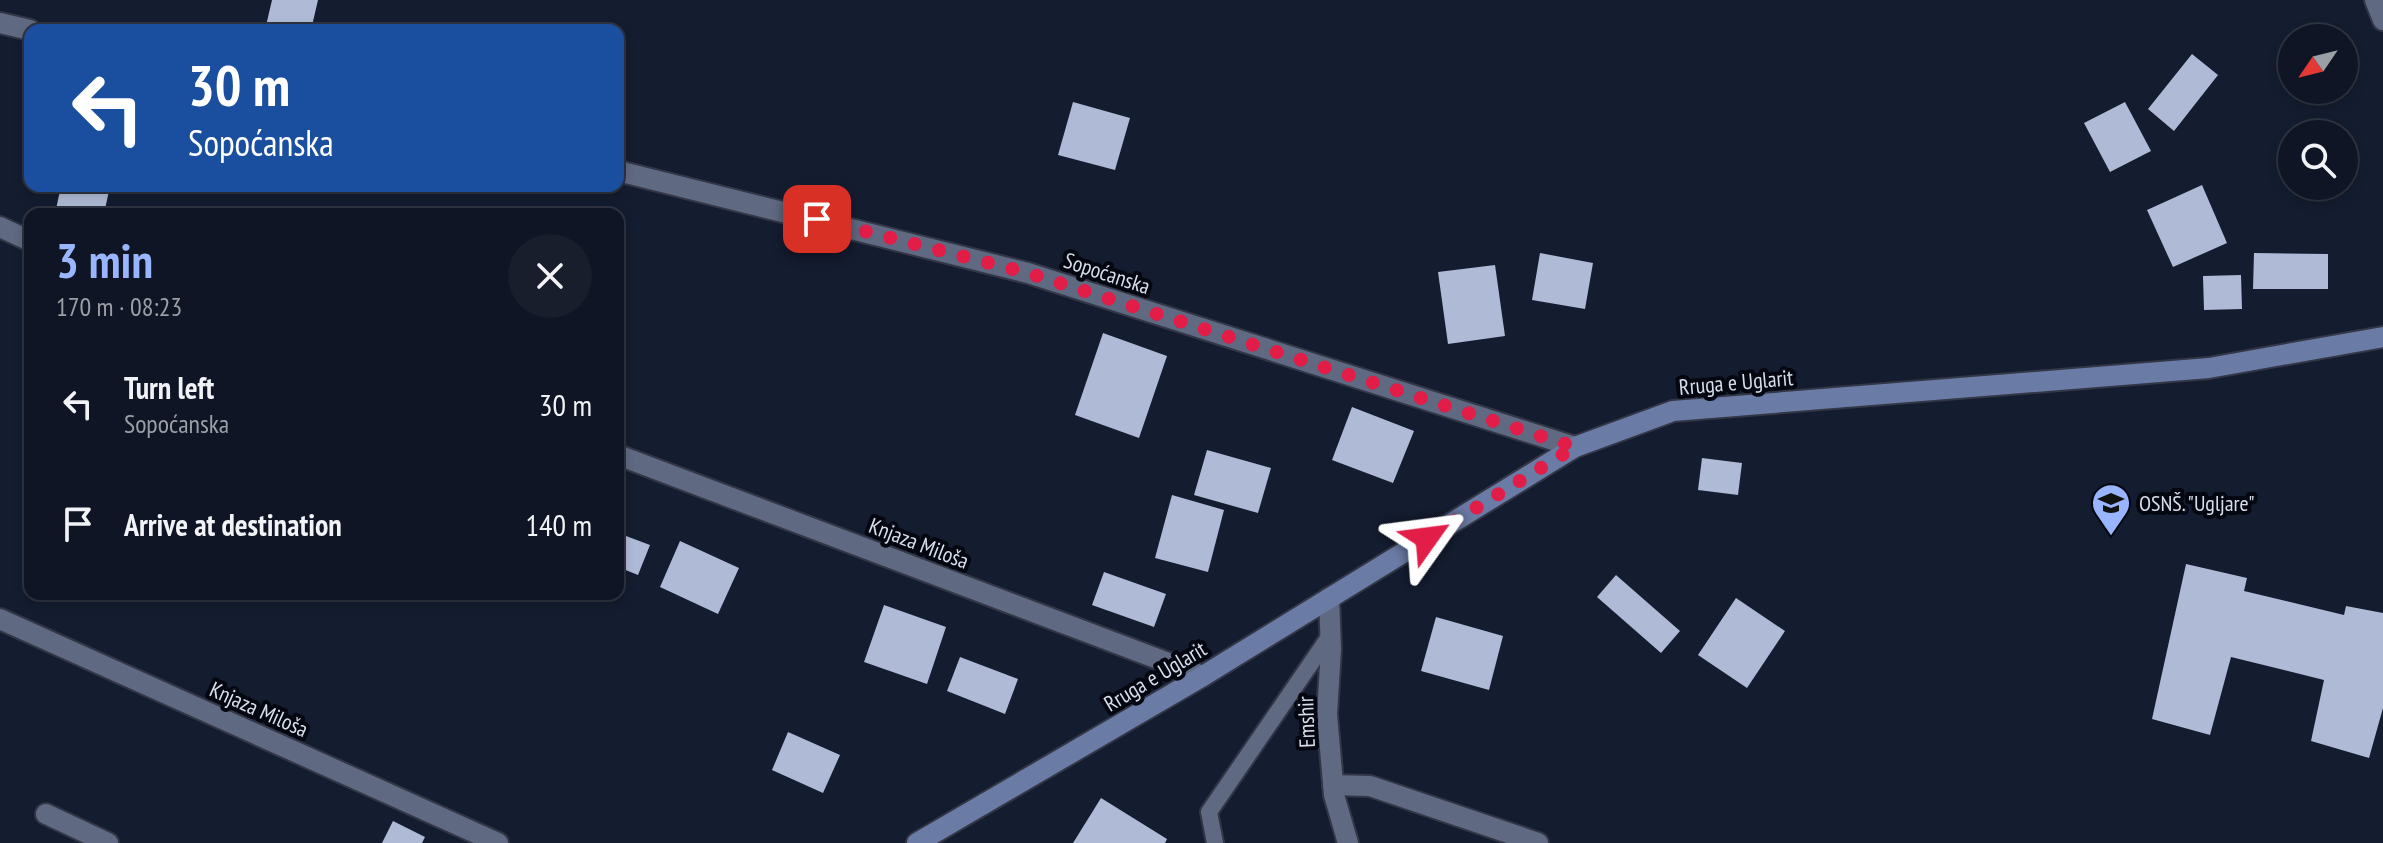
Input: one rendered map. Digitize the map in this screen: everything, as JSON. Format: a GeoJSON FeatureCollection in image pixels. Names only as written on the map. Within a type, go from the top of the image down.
{"type":"FeatureCollection","features":[{"type":"Feature","properties":{"kind":"street"},"geometry":{"type":"LineString","coordinates":[[2375,0],[2383,20]]}},
{"type":"Feature","properties":{"kind":"street"},"geometry":{"type":"LineString","coordinates":[[0,23],[24,29]]}},
{"type":"Feature","properties":{"kind":"street","name":"Sopoćanska"},"geometry":{"type":"LineString","coordinates":[[624,172],[1028,273],[1575,447]]}},
{"type":"Feature","properties":{"kind":"street"},"geometry":{"type":"LineString","coordinates":[[0,227],[24,238]]}},
{"type":"Feature","properties":{"kind":"street","name":"Rruga e Uglarit"},"geometry":{"type":"LineString","coordinates":[[917,843],[1203,676],[1575,447],[1673,411],[2209,368],[2383,337]]}},
{"type":"Feature","properties":{"kind":"street","name":"Knjaza Miloša"},"geometry":{"type":"LineString","coordinates":[[624,457],[1203,676]]}},
{"type":"Feature","properties":{"kind":"street","name":"Emshir"},"geometry":{"type":"LineString","coordinates":[[1329,598],[1331,649],[1327,714],[1333,785],[1348,843]]}},
{"type":"Feature","properties":{"kind":"street","name":"Knjaza Miloša"},"geometry":{"type":"LineString","coordinates":[[0,619],[498,843]]}},
{"type":"Feature","properties":{"kind":"street"},"geometry":{"type":"LineString","coordinates":[[1333,785],[1370,786],[1538,843]]}},
{"type":"Feature","properties":{"kind":"street"},"geometry":{"type":"LineString","coordinates":[[46,814],[108,843]]}},
{"type":"Feature","properties":{"kind":"lane"},"geometry":{"type":"LineString","coordinates":[[1215,843],[1209,812],[1329,637]]}},
{"type":"Feature","properties":{"kind":"building"},"geometry":{"type":"Polygon","coordinates":[[[272,0],[318,0],[312,24],[266,24],[272,0]]]}},
{"type":"Feature","properties":{"kind":"building"},"geometry":{"type":"Polygon","coordinates":[[[2192,54],[2218,75],[2174,131],[2148,109],[2192,54]]]}},
{"type":"Feature","properties":{"kind":"building"},"geometry":{"type":"Polygon","coordinates":[[[1073,102],[1130,118],[1115,170],[1058,155],[1073,102]]]}},
{"type":"Feature","properties":{"kind":"building"},"geometry":{"type":"Polygon","coordinates":[[[2125,102],[2151,151],[2110,172],[2084,123],[2125,102]]]}},
{"type":"Feature","properties":{"kind":"building"},"geometry":{"type":"Polygon","coordinates":[[[2202,185],[2227,243],[2173,267],[2147,210],[2202,185]]]}},
{"type":"Feature","properties":{"kind":"building"},"geometry":{"type":"Polygon","coordinates":[[[60,192],[109,192],[105,208],[56,208],[60,192]]]}},
{"type":"Feature","properties":{"kind":"building"},"geometry":{"type":"Polygon","coordinates":[[[1540,253],[1593,263],[1585,309],[1532,300],[1540,253]]]}},
{"type":"Feature","properties":{"kind":"building"},"geometry":{"type":"Polygon","coordinates":[[[2254,253],[2328,254],[2328,289],[2253,289],[2254,253]]]}},
{"type":"Feature","properties":{"kind":"building"},"geometry":{"type":"Polygon","coordinates":[[[1495,265],[1505,336],[1448,344],[1438,272],[1495,265]]]}},
{"type":"Feature","properties":{"kind":"building"},"geometry":{"type":"Polygon","coordinates":[[[2241,275],[2242,309],[2204,310],[2203,276],[2241,275]]]}},
{"type":"Feature","properties":{"kind":"building"},"geometry":{"type":"Polygon","coordinates":[[[1103,333],[1167,356],[1139,438],[1075,415],[1103,333]]]}},
{"type":"Feature","properties":{"kind":"building"},"geometry":{"type":"Polygon","coordinates":[[[1352,407],[1414,431],[1393,483],[1332,460],[1352,407]]]}},
{"type":"Feature","properties":{"kind":"building"},"geometry":{"type":"Polygon","coordinates":[[[1207,450],[1271,468],[1258,513],[1194,495],[1207,450]]]}},
{"type":"Feature","properties":{"kind":"building"},"geometry":{"type":"Polygon","coordinates":[[[1702,458],[1742,463],[1738,495],[1698,490],[1702,458]]]}},
{"type":"Feature","properties":{"kind":"building"},"geometry":{"type":"Polygon","coordinates":[[[1172,495],[1224,510],[1208,572],[1155,558],[1172,495]]]}},
{"type":"Feature","properties":{"kind":"building"},"geometry":{"type":"Polygon","coordinates":[[[624,535],[650,545],[638,575],[624,569],[624,535]]]}},
{"type":"Feature","properties":{"kind":"building"},"geometry":{"type":"Polygon","coordinates":[[[680,541],[739,568],[718,614],[660,587],[680,541]]]}},
{"type":"Feature","properties":{"kind":"building"},"geometry":{"type":"Polygon","coordinates":[[[2186,564],[2247,578],[2244,591],[2344,615],[2346,606],[2383,613],[2383,708],[2369,758],[2311,741],[2324,680],[2231,657],[2210,735],[2152,719],[2186,564]]]}},
{"type":"Feature","properties":{"kind":"building"},"geometry":{"type":"Polygon","coordinates":[[[1104,572],[1166,594],[1154,627],[1092,605],[1104,572]]]}},
{"type":"Feature","properties":{"kind":"building"},"geometry":{"type":"Polygon","coordinates":[[[1616,575],[1680,631],[1661,653],[1597,597],[1616,575]]]}},
{"type":"Feature","properties":{"kind":"building"},"geometry":{"type":"Polygon","coordinates":[[[1736,598],[1785,631],[1747,688],[1698,655],[1736,598]]]}},
{"type":"Feature","properties":{"kind":"building"},"geometry":{"type":"Polygon","coordinates":[[[884,605],[946,627],[927,684],[864,662],[884,605]]]}},
{"type":"Feature","properties":{"kind":"building"},"geometry":{"type":"Polygon","coordinates":[[[1436,617],[1503,636],[1489,690],[1421,671],[1436,617]]]}},
{"type":"Feature","properties":{"kind":"building"},"geometry":{"type":"Polygon","coordinates":[[[960,657],[1018,679],[1005,714],[947,691],[960,657]]]}},
{"type":"Feature","properties":{"kind":"building"},"geometry":{"type":"Polygon","coordinates":[[[788,732],[840,755],[823,793],[772,770],[788,732]]]}},
{"type":"Feature","properties":{"kind":"building"},"geometry":{"type":"Polygon","coordinates":[[[1101,798],[1167,839],[1165,843],[1073,843],[1101,798]]]}},
{"type":"Feature","properties":{"kind":"building"},"geometry":{"type":"Polygon","coordinates":[[[393,821],[425,837],[422,843],[382,843],[393,821]]]}},
{"type":"Feature","properties":{"kind":"place","name":"OSNŠ. \"Ugljare\""},"geometry":{"type":"Point","coordinates":[2111,537]}},
{"type":"Feature","properties":{"kind":"route"},"geometry":{"type":"LineString","coordinates":[[817,219],[1028,273],[1575,447],[1427,538]]}}]}
